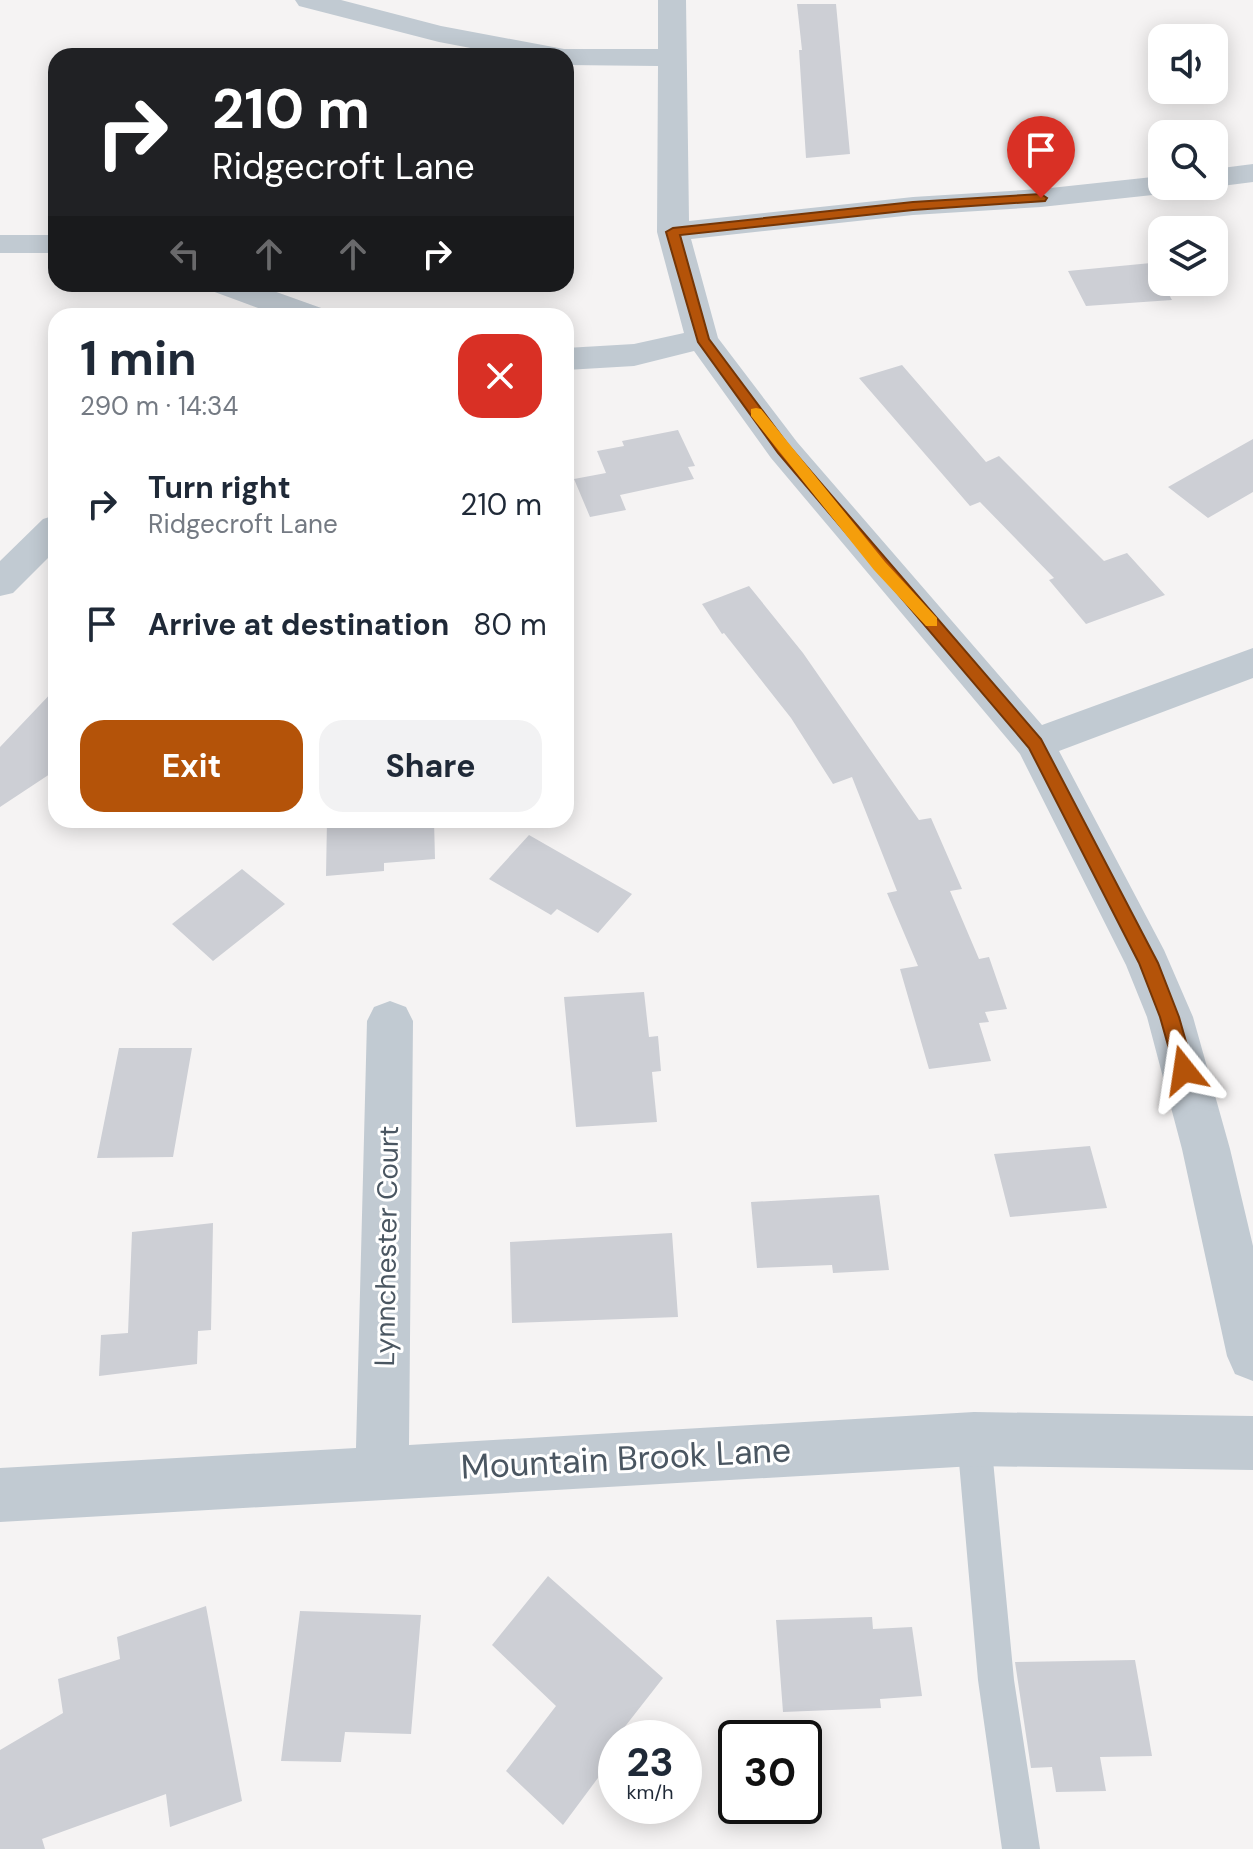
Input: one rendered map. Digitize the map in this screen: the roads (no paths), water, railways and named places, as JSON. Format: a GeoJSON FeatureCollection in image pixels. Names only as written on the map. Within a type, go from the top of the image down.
{"type":"FeatureCollection","features":[{"type":"Feature","properties":{"kind":"street"},"geometry":{"type":"LineString","coordinates":[[309,0],[439,34],[514,48]]}},
{"type":"Feature","properties":{"kind":"street"},"geometry":{"type":"LineString","coordinates":[[672,0],[673,232],[702,339],[784,450],[1035,744],[1148,963],[1170,1017],[1206,1149],[1253,1356]]}},
{"type":"Feature","properties":{"kind":"street"},"geometry":{"type":"LineString","coordinates":[[574,57],[673,58]]}},
{"type":"Feature","properties":{"kind":"street"},"geometry":{"type":"LineString","coordinates":[[1228,176],[1253,173]]}},
{"type":"Feature","properties":{"kind":"street"},"geometry":{"type":"LineString","coordinates":[[673,232],[913,206],[1041,198],[1148,187]]}},
{"type":"Feature","properties":{"kind":"street"},"geometry":{"type":"LineString","coordinates":[[0,244],[48,244]]}},
{"type":"Feature","properties":{"kind":"street"},"geometry":{"type":"LineString","coordinates":[[238,292],[269,308]]}},
{"type":"Feature","properties":{"kind":"street"},"geometry":{"type":"LineString","coordinates":[[574,359],[634,355],[702,339]]}},
{"type":"Feature","properties":{"kind":"street"},"geometry":{"type":"LineString","coordinates":[[0,583],[48,536]]}},
{"type":"Feature","properties":{"kind":"street"},"geometry":{"type":"LineString","coordinates":[[1035,744],[1253,663]]}},
{"type":"Feature","properties":{"kind":"street","name":"Lynnchester Court"},"geometry":{"type":"LineString","coordinates":[[382,1471],[390,1021]]}},
{"type":"Feature","properties":{"kind":"street","name":"Mountain Brook Lane"},"geometry":{"type":"LineString","coordinates":[[0,1495],[974,1439],[1253,1443]]}},
{"type":"Feature","properties":{"kind":"lane"},"geometry":{"type":"LineString","coordinates":[[974,1439],[996,1680],[1021,1849]]}}]}
